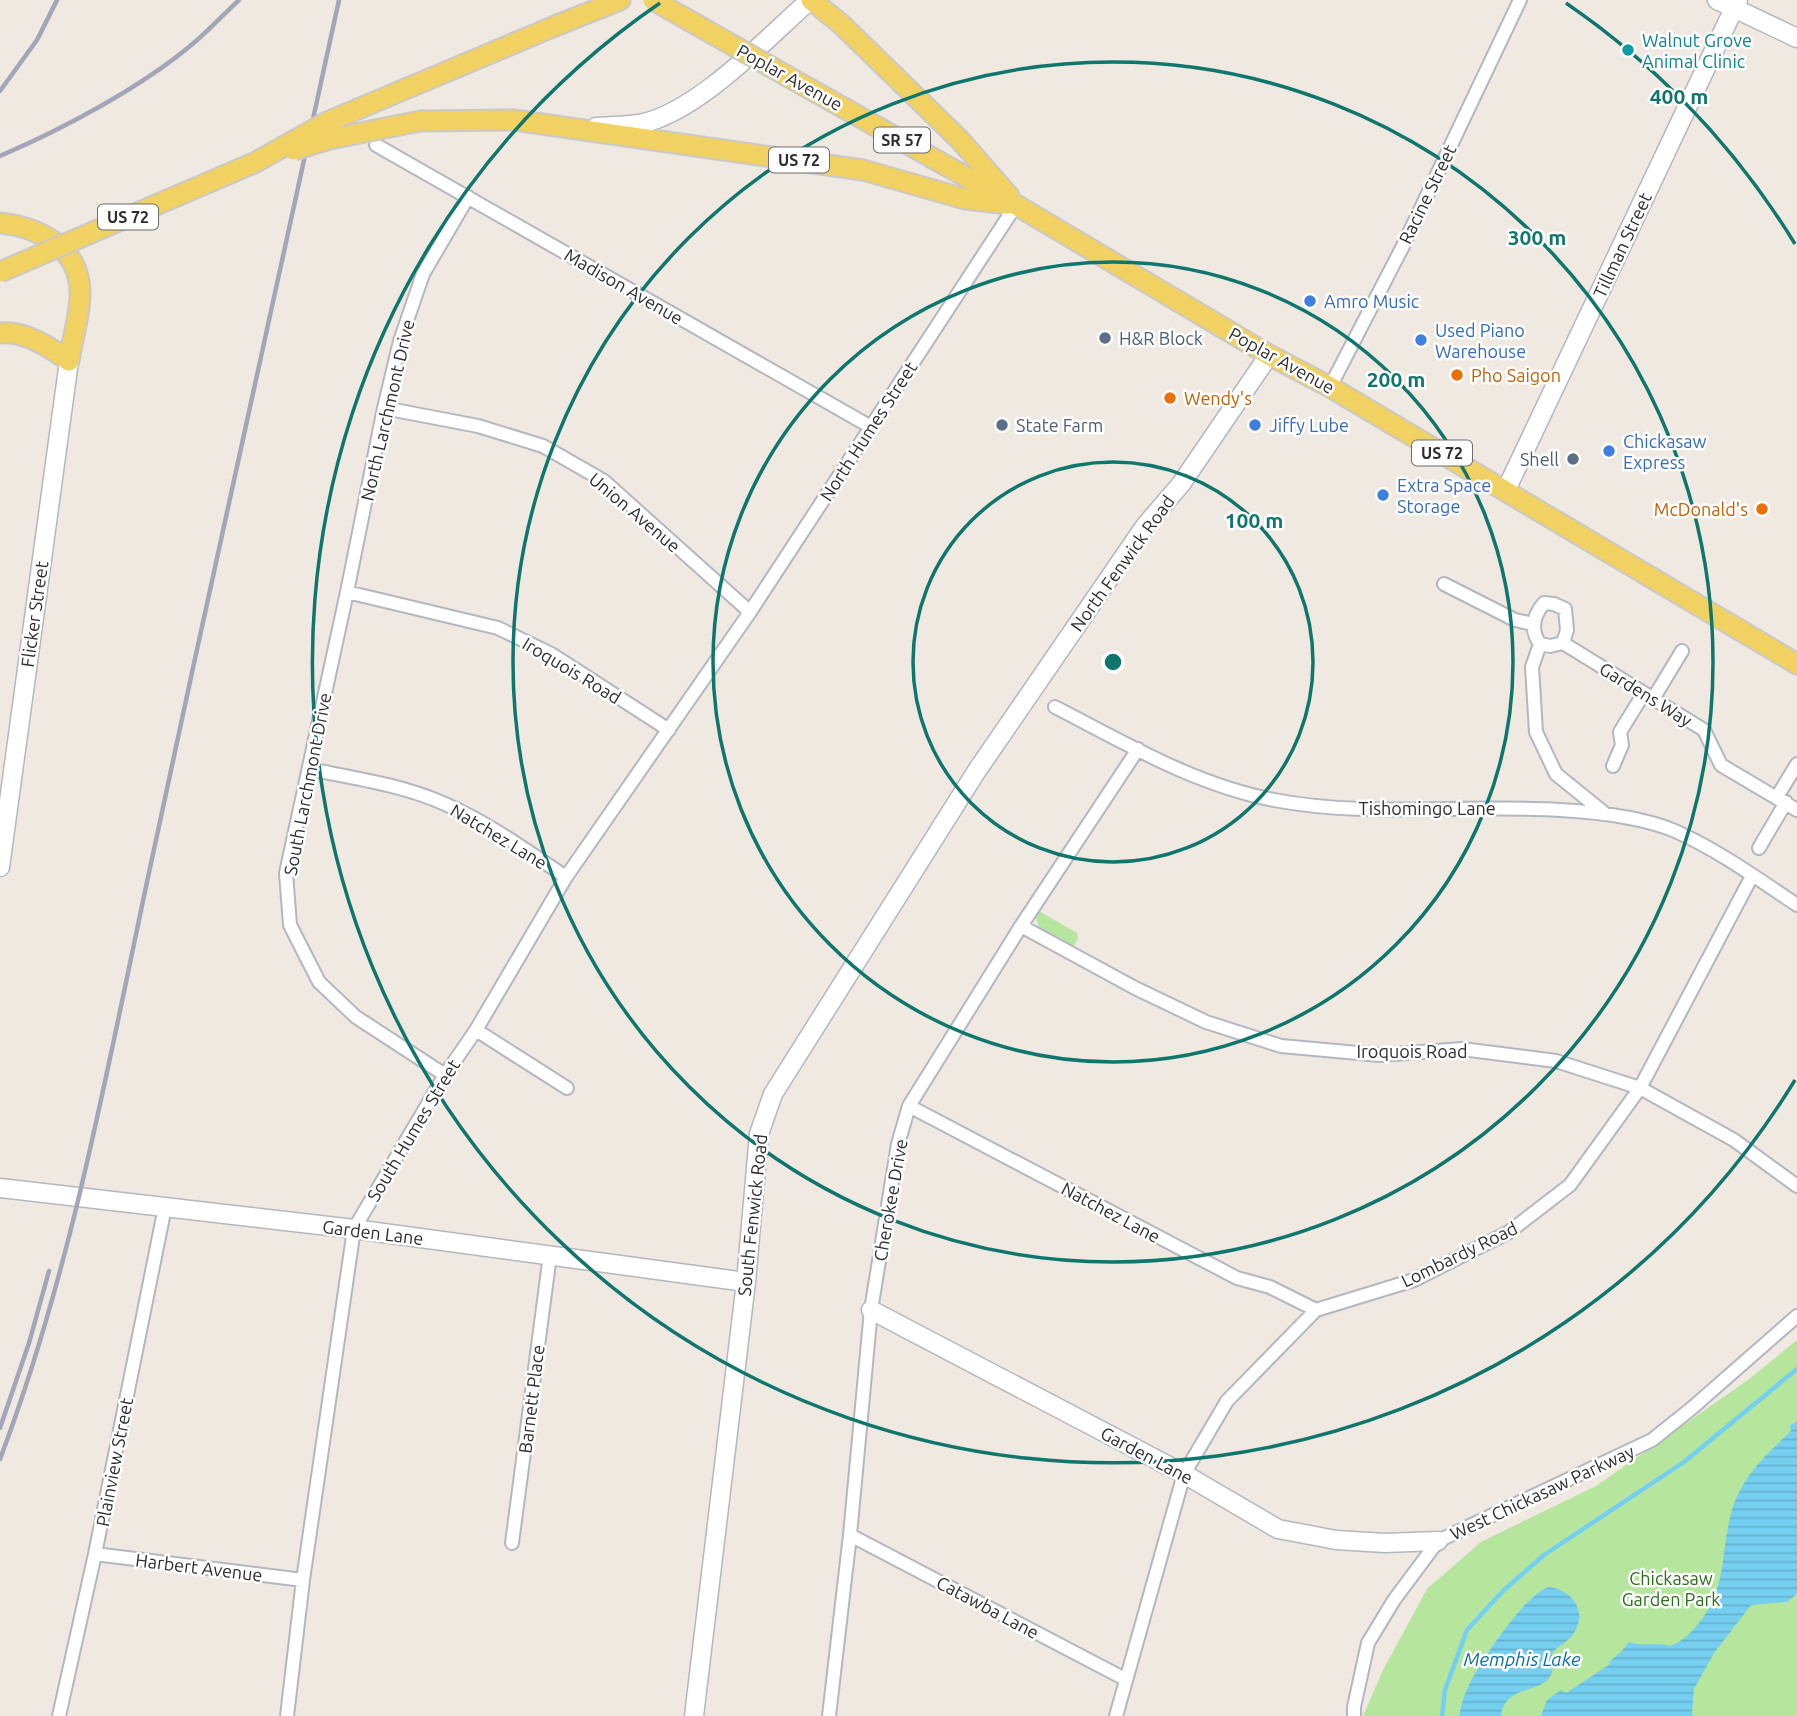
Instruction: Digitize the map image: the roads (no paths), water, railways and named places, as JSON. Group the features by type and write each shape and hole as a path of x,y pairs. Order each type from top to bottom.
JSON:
{"main road":[{"name":"US 72","path":"256,162 327,122 620,0"},
{"name":"Poplar Avenue","path":"653,0 1016,205 1269,355 1331,387 1797,664"},
{"name":"US 72","path":"811,0 840,23 960,140 1016,205"},
{"name":"US 72","path":"0,272 256,162 330,139 396,124 439,119 514,120 863,170 965,199 1016,205"},
{"path":"0,223 22,226 44,235 65,251 76,269 80,291 69,361 21,334 0,333"}],"street":[{"path":"578,128 640,124 688,104 708,90 811,0"},
{"name":"Racine Street","path":"1331,387 1403,246 1520,0"},
{"path":"1717,0 1736,4 1797,38"},
{"name":"Tillman Street","path":"1506,491 1736,4"},
{"name":"Madison Avenue","path":"376,145 871,427"},
{"name":"North Larchmont Drive","path":"347,593 384,408 401,341 423,274 468,197"},
{"name":"North Humes Street","path":"719,656 1016,205"},
{"name":"North Fenwick Road","path":"976,772 1145,526 1181,484 1269,355"},
{"name":"Flicker Street","path":"0,867 69,361"},
{"name":"Union Avenue","path":"384,408 478,426 543,446 604,481 750,612"},
{"path":"1444,584 1515,620 1533,624"},
{"name":"Iroquois Road","path":"347,593 498,628 553,654 669,730"},
{"name":"South Larchmont Drive","path":"347,593 286,873 290,925 319,982 356,1017 445,1075"},
{"path":"1544,603 1565,609 1567,630 1563,643 1550,646 1541,644 1535,636 1533,624 1536,611 1544,603"},
{"name":"Gardens Way","path":"1563,643 1704,730 1721,765 1797,810"},
{"path":"1541,644 1532,667 1536,732 1556,774 1603,812"},
{"path":"1613,766 1622,745 1620,732 1682,651"},
{"name":"South Humes Street","path":"287,1716 303,1580 354,1229 566,877 719,656"},
{"name":"Tishomingo Lane","path":"1055,707 1214,784 1296,804 1603,812 1673,830 1797,905"},
{"name":"Cherokee Drive","path":"829,1716 850,1535 871,1310 898,1144 909,1106 1021,926 1138,749"},
{"path":"1759,848 1797,764"},
{"name":"Natchez Lane","path":"309,769 390,786 443,803 485,823 566,877"},
{"name":"South Fenwick Road","path":"694,1716 746,1282 759,1134 773,1094 976,772"},
{"name":"Lombardy Road","path":"1116,1716 1184,1474 1227,1401 1316,1310 1413,1280 1509,1232 1570,1185 1640,1088 1752,876"},
{"name":"Iroquois Road","path":"1021,926 1135,988 1206,1022 1282,1046 1380,1055 1462,1049 1556,1061 1640,1088 1734,1140 1797,1186"},
{"path":"476,1030 567,1088"},
{"name":"Natchez Lane","path":"909,1106 1237,1278 1270,1287 1316,1310"},
{"name":"Garden Lane","path":"0,1188 354,1229 746,1282"},
{"name":"Plainview Street","path":"59,1716 95,1554 165,1207"},
{"name":"Barnett Place","path":"512,1543 550,1255"},
{"name":"Garden Lane","path":"871,1310 1184,1474 1278,1529 1336,1540 1385,1543 1438,1541"},
{"name":"West Chickasaw Parkway","path":"1354,1716 1368,1643 1394,1600 1438,1541 1652,1440 1797,1316"},
{"name":"Catawba Lane","path":"850,1535 1125,1679"},
{"name":"Harbert Avenue","path":"95,1554 303,1580"}],"water":[{"name":"Memphis Lake","path":"1797,1422 1797,1594 1787,1602 1751,1605 1714,1653 1694,1689 1694,1716 1541,1716 1547,1700 1561,1690 1566,1693 1609,1665 1629,1642 1670,1646 1682,1640 1696,1627 1709,1609 1720,1579 1735,1501 1745,1481 1759,1463 1791,1431 1790,1425"},
{"name":"Memphis Lake","path":"1549,1587 1571,1597 1579,1617 1572,1636 1552,1653 1551,1675 1540,1685 1509,1699 1501,1716 1459,1716 1469,1685 1493,1645 1528,1602"}],"waterway":[{"path":"1442,1716 1445,1690 1467,1630 1503,1591 1544,1555 1684,1462 1797,1369"}],"railway":[{"path":"0,91 37,40 57,0"},
{"path":"0,156 76,120 128,90 196,41 239,0"},
{"path":"0,1459 49,1311 88,1160 339,0"},
{"path":"0,1428 29,1343 49,1271"}],"place":[{"name":"Walnut Grove Animal Clinic","path":"1628,50"},
{"name":"Amro Music","path":"1310,301"},
{"name":"H&R Block","path":"1105,338"},
{"name":"Used Piano Warehouse","path":"1421,340"},
{"name":"Pho Saigon","path":"1457,375"},
{"name":"Wendy's","path":"1170,398"},
{"name":"State Farm","path":"1002,425"},
{"name":"Jiffy Lube","path":"1255,425"},
{"name":"Chickasaw Express","path":"1609,451"},
{"name":"Shell","path":"1573,459"},
{"name":"Extra Space Storage","path":"1383,495"},
{"name":"McDonald's","path":"1762,509"}],"park label":[{"name":"Chickasaw Garden Park","path":"1671,1588"}]}
